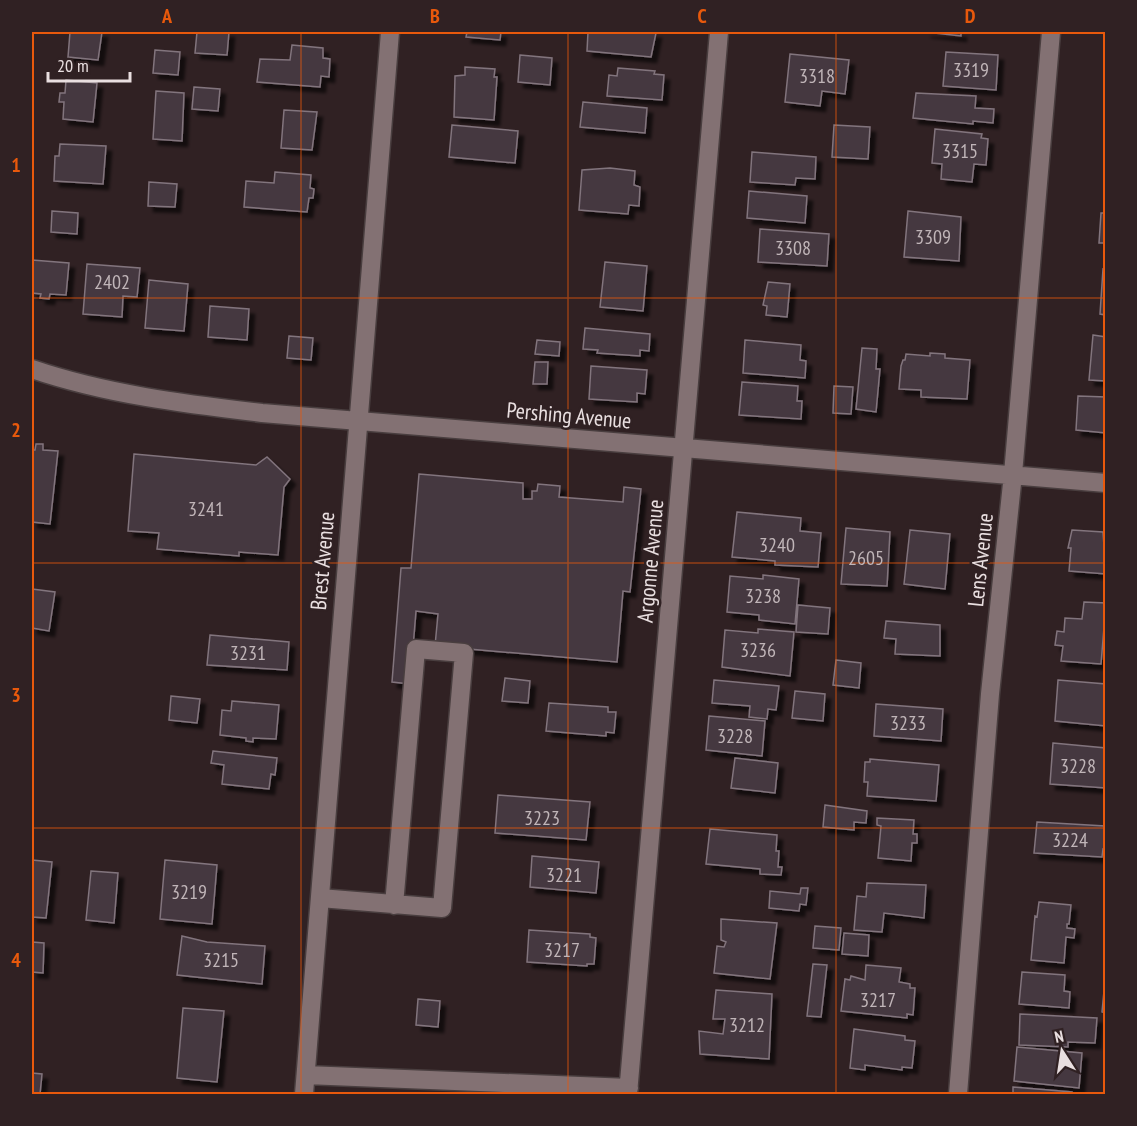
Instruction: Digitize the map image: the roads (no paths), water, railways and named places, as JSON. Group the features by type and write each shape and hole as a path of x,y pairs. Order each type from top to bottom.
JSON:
{"street":[{"name":"Brest Avenue","path":"304,1095 390,32"},
{"name":"Argonne Avenue","path":"628,1091 719,32"},
{"name":"Lens Avenue","path":"958,1095 990,694 1013,474 1052,32"},
{"name":"Pershing Avenue","path":"32,369 84,384 186,404 358,421 1106,483"},
{"path":"320,898 394,905 442,908 464,652 416,649 394,905"},
{"path":"306,1075 628,1091"}]}
